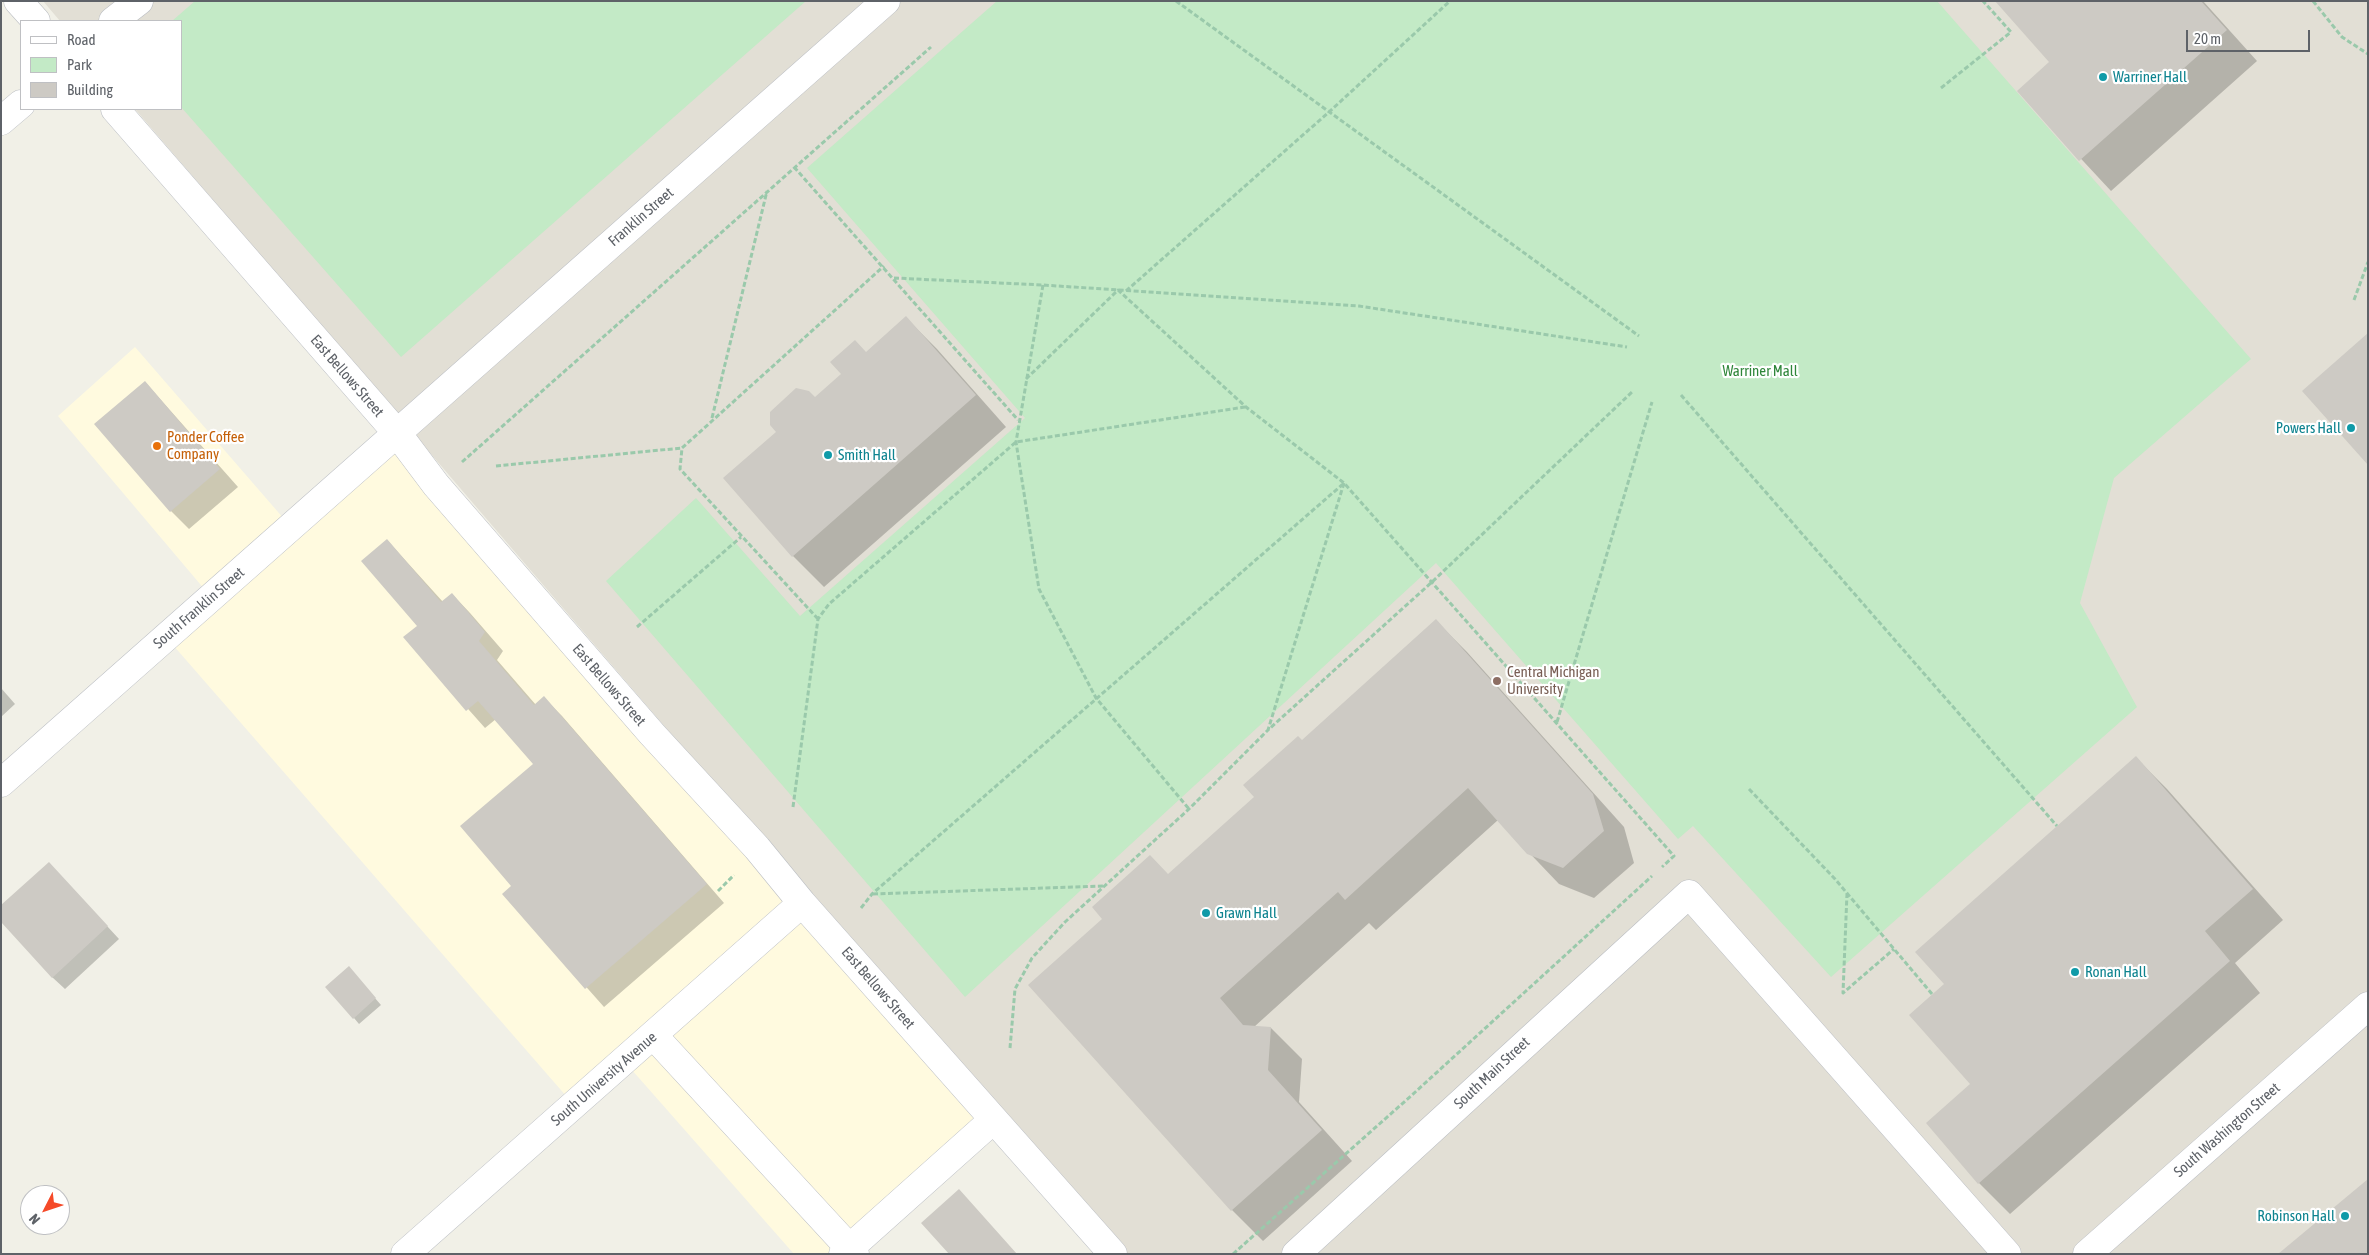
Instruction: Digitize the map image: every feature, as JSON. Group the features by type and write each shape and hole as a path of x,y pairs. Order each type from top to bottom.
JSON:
{"street":[{"path":"18,1 35,20"},
{"path":"114,20 139,1"},
{"name":"Franklin Street","path":"397,433 886,1"},
{"path":"1,121 20,105"},
{"name":"East Bellows Street","path":"116,110 397,433 442,492 652,734 757,848 802,903 1113,1254"},
{"name":"South Franklin Street","path":"1,783 397,433"},
{"name":"South Main Street","path":"1296,1254 1689,894 2006,1254"},
{"name":"South University Avenue","path":"404,1254 802,903"},
{"name":"South Washington Street","path":"2087,1254 2368,1006"},
{"path":"653,1035 849,1252 993,1120"}],"path":[{"path":"1176,1 1639,336"},
{"path":"1126,291 1329,112 1450,1"},
{"path":"1941,88 2010,32 1983,1"},
{"path":"2313,1 2342,37 2368,54"},
{"path":"456,467 931,47"},
{"path":"794,167 884,266 1018,420"},
{"path":"712,419 767,191"},
{"path":"2354,300 2368,262"},
{"path":"496,466 682,448 884,266"},
{"path":"894,278 1044,285 1359,306 1627,347"},
{"path":"1044,285 1018,420 1016,442 1039,589 1096,698 1189,809"},
{"path":"1026,379 1118,290"},
{"path":"1118,290 1246,407 1344,483 1674,856 1412,1095 1233,1254"},
{"path":"1010,1048 1015,989 1032,958 1065,922 1189,809 1268,730 1432,582 1632,392"},
{"path":"1682,395 2057,826"},
{"path":"1556,722 1652,402"},
{"path":"793,807 818,619 829,604 1016,442 1246,407"},
{"path":"682,448 680,469 818,619"},
{"path":"861,908 872,894 1344,483"},
{"path":"1268,730 1344,483"},
{"path":"637,627 741,537"},
{"path":"1750,789 1847,893 1932,994"},
{"path":"718,891 739,869"},
{"path":"872,894 1105,886"},
{"path":"1847,893 1843,993 1894,949"}],"shaded area":[{"name":"Central Michigan University","path":"43,1 2368,1 2368,1254 1117,1254 136,110 182,110 182,20 59,20"},
{"path":"135,347 291,527 397,433 991,1119 838,1254 794,1254 624,1061 574,1105 166,637 211,597 58,416"}],"green space":[{"path":"195,1 806,1 401,357 182,108 182,20 173,20"},
{"name":"Warriner Mall","path":"997,1 1937,1 2251,359 2114,478 2080,603 2137,707 1831,977 1693,826 1678,839 1436,563 965,997 606,581 696,498 800,616 1025,418 807,168"}],"building":[{"name":"Warriner Hall","path":"1995,1 2201,1 2227,30 2079,161 2017,91 2049,62"},
{"name":"Smith Hall","path":"906,316 976,395 792,557 723,478 776,432 770,425 770,412 796,388 809,391 815,397 841,374 830,362 855,340 866,352"},
{"name":"Powers Hall","path":"2368,333 2368,465 2302,391"},
{"name":"Ponder Coffee Company","path":"145,381 220,469 170,512 94,424"},
{"path":"387,539 441,602 452,593 485,632 479,641 534,705 544,696 707,884 585,989 502,894 511,886 460,826 533,764 478,701 466,711 403,637 417,626 361,561"},
{"name":"Grawn Hall","path":"1436,619 1593,794 1604,831 1563,868 1527,854 1468,788 1345,900 1338,892 1220,998 1243,1025 1271,1027 1268,1070 1322,1130 1231,1211 1028,985 1102,919 1092,907 1150,855 1168,874 1254,797 1243,785 1298,736 1302,740"},
{"name":"Ronan Hall","path":"2136,756 2253,889 2205,931 2230,961 1978,1184 1926,1123 1970,1084 1909,1015 1944,984 1915,952"},
{"path":"49,862 108,926 52,978 1,922 1,905"},
{"path":"349,966 376,998 353,1019 325,987"},
{"name":"Robinson Hall","path":"2368,1179 2368,1254 2278,1254"},
{"path":"959,1189 1017,1254 949,1254 921,1223"}],"place":[{"name":"Warriner Hall","path":"2103,77"},
{"name":"Powers Hall","path":"2351,428"},
{"name":"Ponder Coffee Company","path":"157,446"},
{"name":"Smith Hall","path":"828,455"},
{"name":"Central Michigan University","path":"1497,681"},
{"name":"Grawn Hall","path":"1206,913"},
{"name":"Ronan Hall","path":"2075,972"},
{"name":"Robinson Hall","path":"2345,1216"}]}
